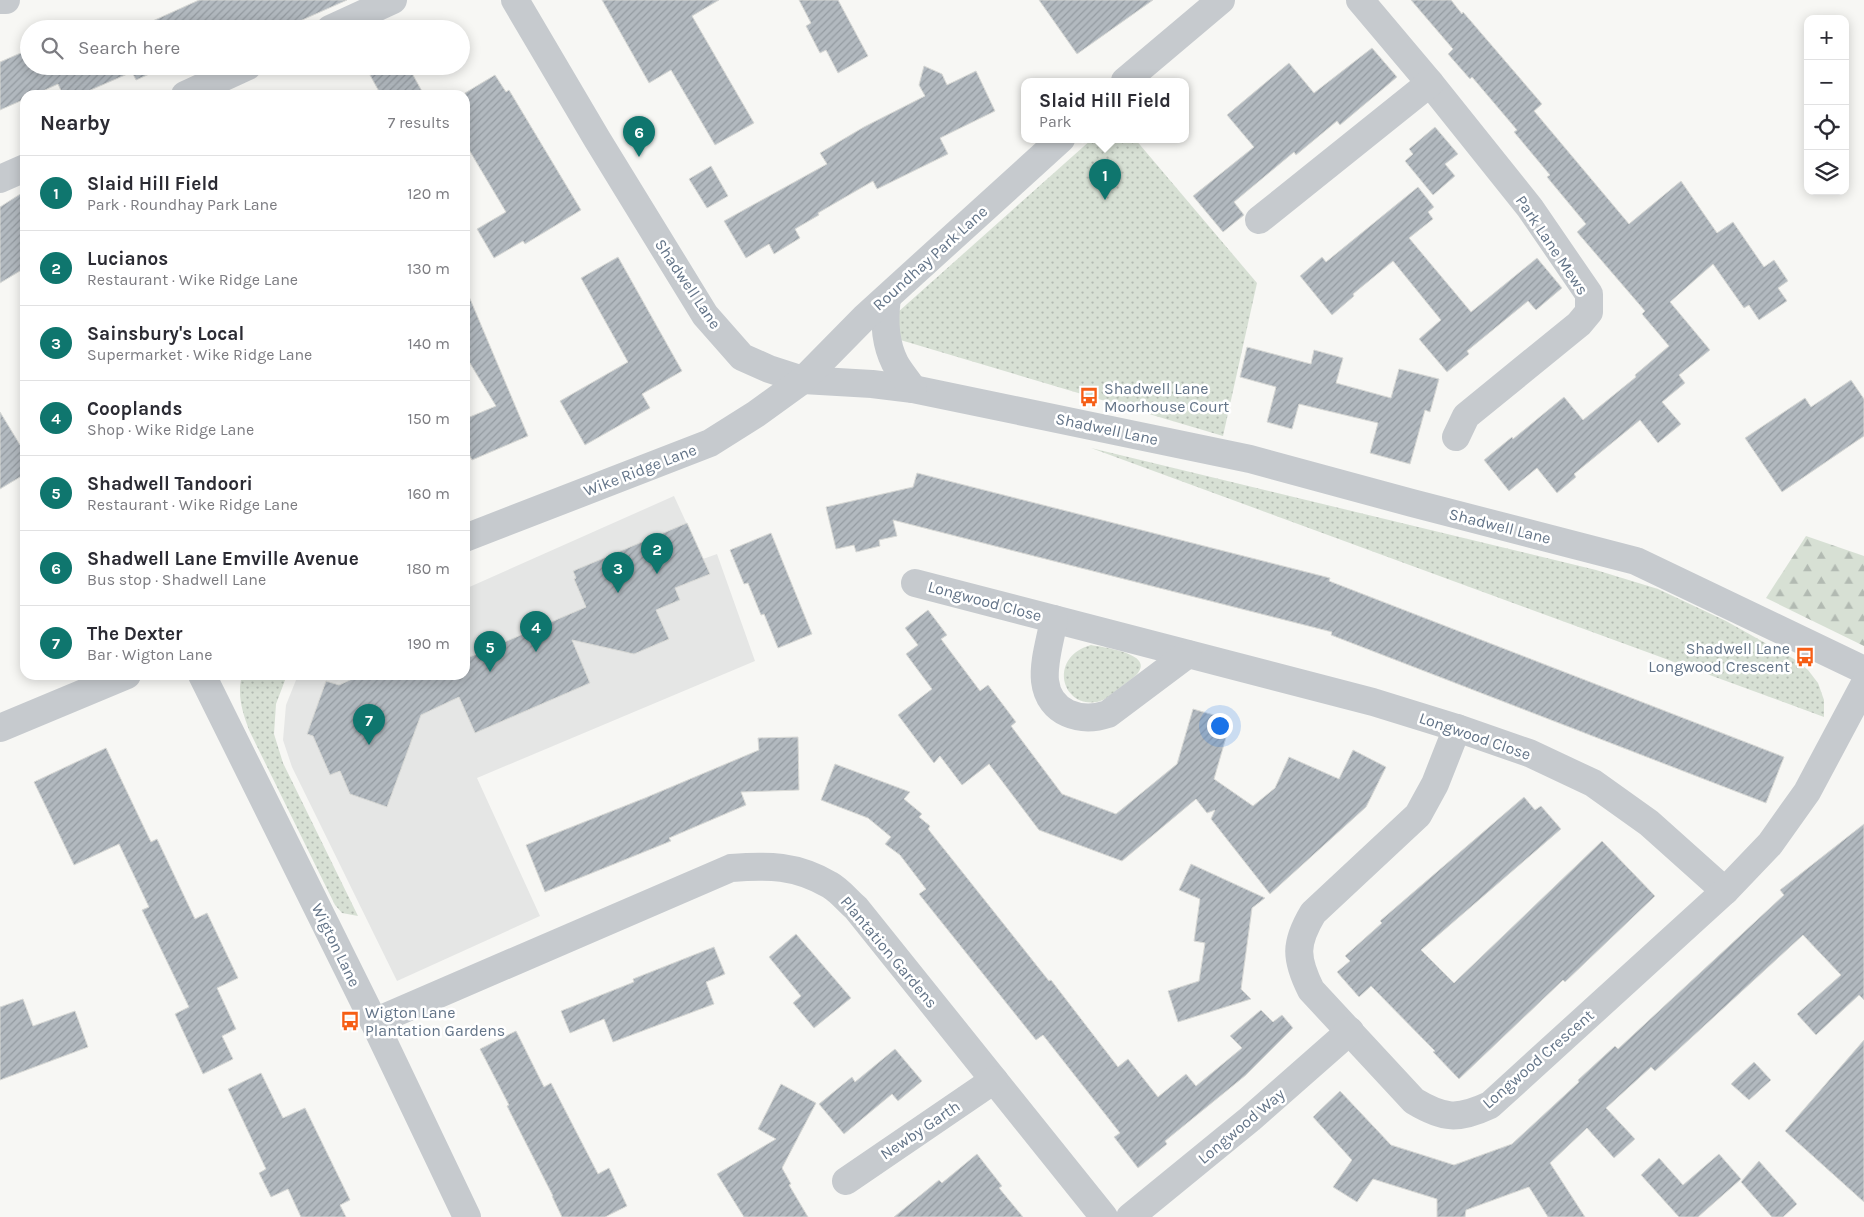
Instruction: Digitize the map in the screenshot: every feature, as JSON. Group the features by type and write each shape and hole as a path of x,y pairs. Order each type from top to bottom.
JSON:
{"street":[{"path":"0,0 6,0"},
{"path":"350,20 393,0"},
{"name":"Shadwell Lane","path":"515,0 606,155 705,315 742,357 769,369 803,380 872,384 913,389 1250,459 1636,561 1864,670"},
{"path":"1129,78 1221,0"},
{"name":"Park Lane Mews","path":"1360,0 1430,83 1530,208 1589,294 1589,312 1579,324 1466,416 1456,437"},
{"path":"196,90 228,75"},
{"path":"1259,220 1430,83"},
{"name":"Roundhay Park Lane","path":"803,380 887,298 1057,143"},
{"path":"0,179 20,170"},
{"path":"887,298 885,315 887,339 895,362 913,389"},
{"name":"Wike Ridge Lane","path":"470,536 710,442 756,414 803,380"},
{"name":"Longwood Close","path":"915,583 1373,702 1457,728 1528,754 1593,783 1649,823 1725,891"},
{"name":"Longwood Close","path":"1054,619 1045,669 1045,683 1050,696 1058,706 1069,714 1082,718 1095,718 1108,714 1188,654"},
{"path":"0,728 115,680"},
{"name":"Wigton Lane","path":"204,680 374,1022 467,1217"},
{"name":"Longwood Crescent","path":"1457,728 1435,784 1418,815 1313,913 1303,931 1299,951 1302,972 1312,990 1414,1101 1432,1112 1451,1116 1471,1114 1490,1105 1725,891 1770,844 1807,792 1864,685"},
{"name":"Plantation Gardens","path":"374,1022 731,868 765,865 799,871 831,885 856,908 1104,1217"},
{"name":"Longwood Way","path":"1130,1217 1250,1119 1350,1031"},
{"name":"Newby Garth","path":"846,1181 994,1080"}],"shaded area":[{"path":"674,496 703,559 717,554 755,661 477,778 540,916 397,981 292,767 283,740 286,705 296,680 470,680 470,587"}],"green space":[{"path":"1088,143 1138,143 1257,283 1223,436 887,336 879,329"},
{"path":"1091,448 1596,570 1658,589 1726,621 1794,659 1808,670 1818,683 1824,700 1824,717"},
{"path":"1806,536 1864,556 1864,646 1766,598"},
{"path":"1091,645 1124,652 1139,660 1141,666 1134,677 1103,700 1085,702 1075,697 1068,690 1064,680 1065,670 1069,660 1077,651"},
{"path":"241,680 285,680 276,704 274,734 283,763 358,916 342,913 335,905 249,730 241,703"}],"building":[{"path":"199,0 347,0 302,20 155,20"},
{"path":"602,0 719,0 692,16 754,123 715,145 671,70 649,83"},
{"path":"799,0 838,0 868,56 838,73 826,50 820,53 806,26 811,23"},
{"path":"1039,0 1153,0 1077,54"},
{"path":"1411,0 1451,0 1462,14 1463,12 1542,104 1534,111 1629,224 1681,181 1717,233 1733,222 1764,267 1774,260 1788,281 1778,288 1787,301 1759,320 1749,305 1744,308 1713,264 1670,302 1710,350 1679,375 1685,383 1662,402 1681,424 1658,443 1640,420 1574,474 1576,477 1557,493 1537,468 1509,491 1484,460 1564,397 1583,420 1636,377 1635,375 1669,346 1642,314 1645,311 1577,232 1586,224 1547,177 1550,175 1514,132 1517,130 1472,77 1470,79 1448,54 1453,49"},
{"path":"1372,48 1397,77 1340,125 1337,121 1296,155 1294,152 1234,202 1244,215 1223,232 1193,196 1254,147 1227,115 1289,63 1314,93"},
{"path":"20,53 20,75 125,75 91,90 61,90 58,84 45,90 20,90 20,101 0,110 0,62"},
{"path":"924,66 942,74 947,85 976,71 995,111 940,138 948,154 877,189 873,181 818,213 819,215 795,229 800,238 774,254 769,244 746,258 724,221 827,164 820,153 864,127 925,96 919,85"},
{"path":"134,75 147,75 136,80"},
{"path":"370,75 413,75 421,90 378,90"},
{"path":"495,75 506,92 509,90 581,210 525,244 523,241 494,258 477,229 506,212 470,151 470,90"},
{"path":"1435,127 1458,154 1445,164 1455,176 1433,195 1405,161 1413,154 1409,149"},
{"path":"711,166 728,196 707,208 689,179"},
{"path":"1418,187 1434,207 1428,212 1433,219 1409,238 1471,312 1537,258 1562,288 1536,310 1528,301 1467,351 1469,354 1447,372 1419,339 1441,320 1393,261 1353,294 1354,296 1332,315 1300,276 1322,257 1326,262"},
{"path":"20,194 20,271 0,283 0,207"},
{"path":"618,257 682,371 642,394 650,408 585,445 560,401 628,362 581,278"},
{"path":"470,299 528,436 472,460 470,456 470,417 496,406 470,363"},
{"path":"1247,347 1311,364 1314,350 1343,358 1336,383 1391,398 1399,369 1439,379 1430,412 1425,410 1410,464 1370,453 1378,423 1299,404 1292,429 1267,422 1276,387 1240,377"},
{"path":"1851,380 1864,399 1864,436 1782,492 1745,438 1805,398 1811,407"},
{"path":"0,412 20,445 20,477 0,489"},
{"path":"917,473 1330,578 1329,581 1784,757 1766,803 1331,635 1332,632 893,520 897,536 879,540 880,546 856,552 854,545 836,549 826,507 913,487"},
{"path":"687,523 710,574 675,588 680,600 656,610 669,639 634,654 572,640 590,683 475,733 459,697 421,715 387,807 350,794 340,771 330,775 313,736 307,734 326,681 339,685 350,680 470,680 470,657 586,607 574,579 576,578 573,571"},
{"path":"771,533 812,634 778,648 764,614 761,615 748,583 744,584 730,550"},
{"path":"928,610 947,635 941,639 980,691 988,685 1016,722 1011,726 1062,794 1116,814 1177,764 1193,709 1231,720 1214,779 1253,806 1275,788 1289,757 1339,779 1353,750 1386,767 1366,807 1270,894 1211,819 1215,810 1207,813 1196,799 1122,861 1039,830 989,764 962,785 940,756 934,763 898,715 932,689 906,654 918,645 905,628"},
{"path":"798,737 799,790 741,792 746,805 669,838 671,841 545,892 526,845 759,750 758,738"},
{"path":"106,748 151,842 157,839 195,919 207,913 238,978 217,988 236,1029 222,1036 233,1059 203,1074 175,1014 189,1007 142,910 149,907 119,844 74,865 34,782"},
{"path":"835,764 910,792 904,799 922,814 919,817 930,826 928,829 1049,981 1051,980 1118,1067 1128,1059 1158,1097 1186,1074 1196,1086 1242,1048 1230,1036 1261,1010 1273,1022 1282,1015 1293,1028 1246,1075 1165,1141 1167,1144 1138,1168 1114,1137 1120,1133 1043,1035 1036,1040 919,894 926,889 900,855 885,844 891,837 868,818 821,800"},
{"path":"1524,797 1535,810 1541,806 1561,829 1421,950 1454,983 1602,841 1655,896 1459,1079 1433,1052 1435,1051 1371,986 1359,997 1337,972 1350,961 1345,956 1382,923 1380,921"},
{"path":"1864,824 1864,1000 1859,995 1816,1035 1797,1014 1841,975 1803,935 1655,1071 1651,1067 1606,1108 1635,1139 1614,1158 1587,1128 1550,1163 1585,1217 1548,1217 1529,1187 1466,1210 1465,1217 1437,1217 1437,1199 1373,1179 1357,1202 1333,1187 1352,1160 1313,1117 1340,1091 1391,1145 1454,1165 1512,1144 1615,1046 1618,1049 1784,895 1780,890"},
{"path":"1191,864 1265,898 1252,908 1241,989 1251,999 1178,1022 1168,991 1199,981 1205,943 1194,941 1200,899 1179,890"},
{"path":"796,934 851,998 814,1028 793,1003 801,996 769,957"},
{"path":"714,947 725,974 706,982 714,1004 613,1042 604,1019 570,1033 561,1011 634,982 633,979"},
{"path":"23,999 33,1026 75,1011 88,1047 0,1080 0,1007"},
{"path":"516,1031 544,1087 551,1083 598,1174 609,1168 627,1206 605,1217 562,1217 480,1049"},
{"path":"1864,1040 1864,1202 1785,1131"},
{"path":"895,1049 922,1081 898,1101 892,1094 844,1134 819,1104 852,1077 855,1082"},
{"path":"1754,1062 1771,1080 1749,1100 1731,1084"},
{"path":"261,1073 283,1118 305,1108 350,1200 340,1205 346,1217 301,1217 288,1189 271,1197 259,1173 266,1169 228,1089"},
{"path":"781,1084 816,1103 782,1168 791,1184 789,1185 808,1217 744,1217 717,1174 776,1139 758,1129"},
{"path":"977,1154 1002,1186 999,1188 1023,1217 894,1217 939,1180 942,1183"},
{"path":"1719,1154 1741,1179 1698,1217 1679,1217 1641,1175 1659,1158 1683,1185"},
{"path":"1759,1161 1797,1204 1783,1217 1772,1217 1741,1182"}],"place":[{"name":"Shadwell Lane Emville Avenue","path":"639,157"},
{"name":"Slaid Hill Field","path":"1105,200"},
{"name":"Shadwell Lane Moorhouse Court","path":"1089,397"},
{"name":"Lucianos","path":"657,574"},
{"name":"Sainsbury's Local","path":"618,593"},
{"name":"Cooplands","path":"536,652"},
{"name":"Shadwell Lane Longwood Crescent","path":"1805,657"},
{"name":"Shadwell Tandoori","path":"490,672"},
{"name":"The Dexter","path":"369,745"},
{"name":"Wigton Lane Plantation Gardens","path":"350,1021"}]}
